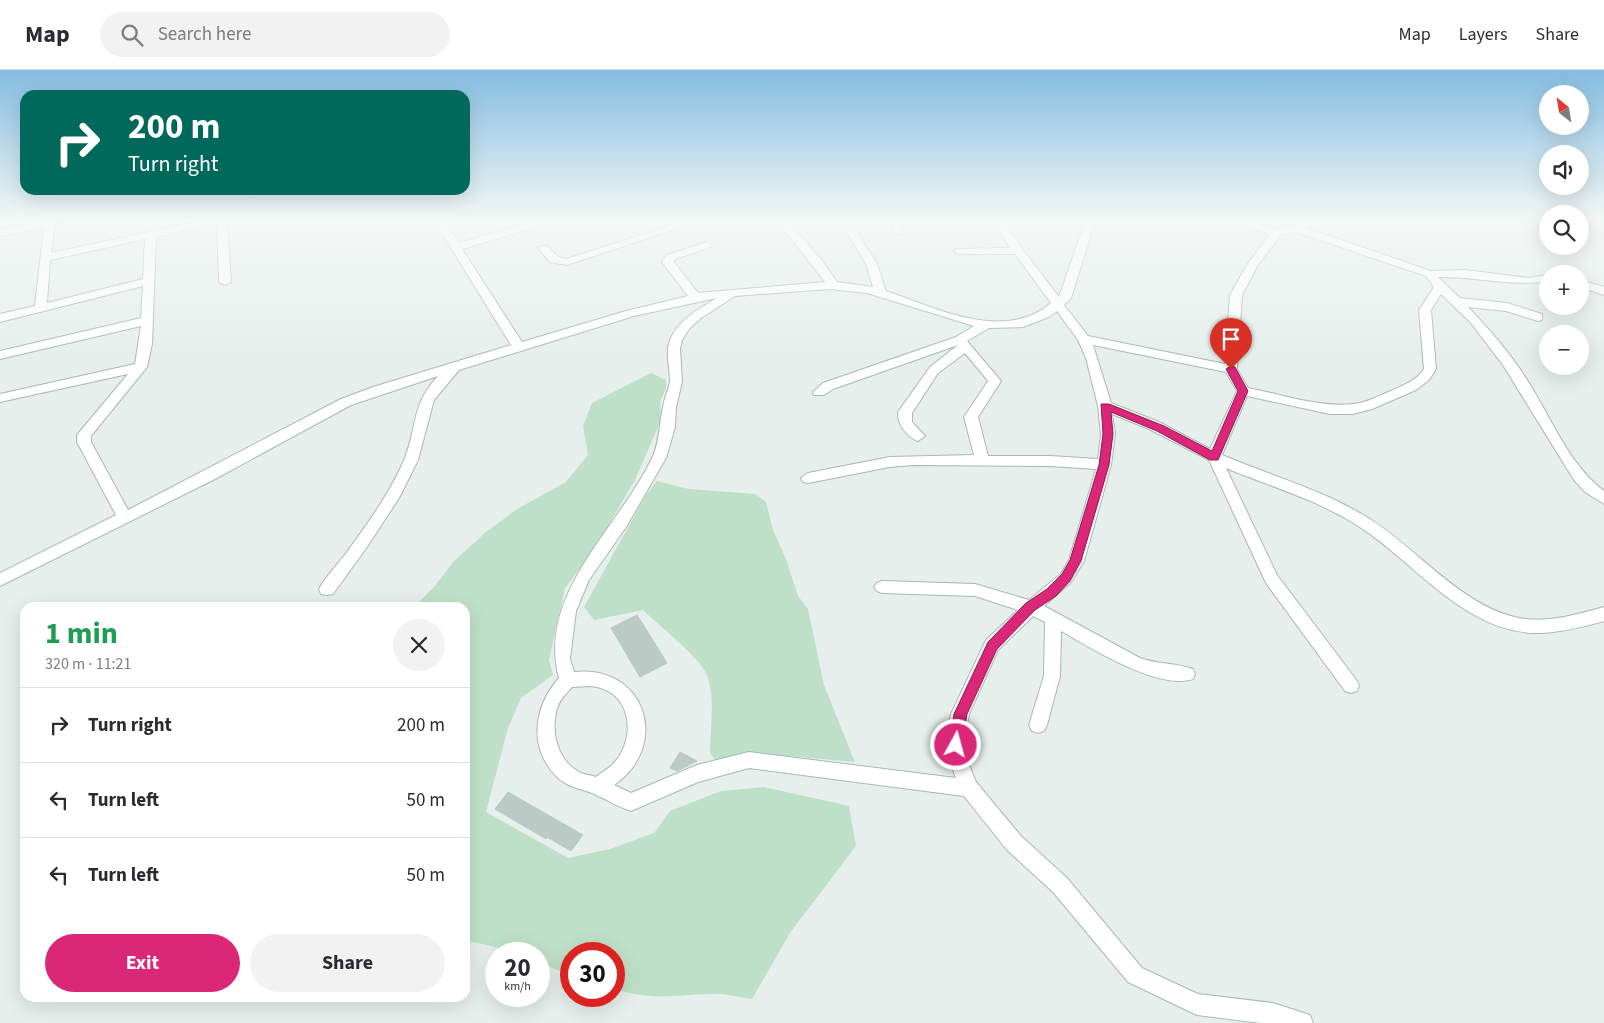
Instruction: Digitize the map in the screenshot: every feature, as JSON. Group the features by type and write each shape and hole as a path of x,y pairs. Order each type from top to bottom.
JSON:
{"street":[{"path":"41,308 43,266"},
{"path":"125,518 84,442 84,435 141,367 146,344 150,266"},
{"path":"225,266 226,282"},
{"path":"469,266 519,348"},
{"path":"671,266 695,298"},
{"path":"820,266 833,285"},
{"path":"873,266 880,292"},
{"path":"1029,266 1084,339 1092,358 1105,406 1108,434 1104,465 1076,561 1066,578 1052,592 1031,606 992,646 960,714 956,734 956,755 969,788 1014,843 1060,885 1135,975 1197,1004 1273,1014 1302,1023"},
{"path":"0,580 125,518 346,402 378,390 639,310 695,298 736,292 833,285 880,292 938,314 984,325 1024,322 1058,306 1065,298 1075,266"},
{"path":"1243,391 1231,369 1236,295 1252,266"},
{"path":"1408,266 1430,274 1466,273 1529,281 1539,279"},
{"path":"1430,274 1440,287 1460,302 1525,387 1575,472 1604,499"},
{"path":"0,318 150,281"},
{"path":"1589,286 1604,291"},
{"path":"1243,391 1341,410 1367,406 1411,387 1425,377 1430,369 1425,310 1440,287"},
{"path":"568,680 562,659 568,611 583,577 622,523 659,458 668,427 669,407 676,382 674,349 676,340 684,327 697,315 736,292"},
{"path":"1460,302 1507,307 1538,317"},
{"path":"0,355 146,321"},
{"path":"918,436 906,425 905,412 934,370 984,325"},
{"path":"1084,339 1231,369"},
{"path":"819,392 863,373 963,343"},
{"path":"963,343 995,382 970,421 982,460"},
{"path":"327,589 360,547 387,504 411,459 426,401 436,387 457,366"},
{"path":"0,398 141,367"},
{"path":"1243,391 1214,457 1271,579 1351,686"},
{"path":"1105,406 1160,428 1214,457 1315,496 1359,519 1387,537 1475,608 1502,621 1532,628 1573,624 1604,614"},
{"path":"808,478 890,462 982,460 1104,465"},
{"path":"882,587 975,590 1031,606 1150,670 1187,674"},
{"path":"1038,725 1052,676 1053,619"},
{"path":"598,786 621,769 635,747 639,723 632,702 616,686 594,679 568,680 553,698 545,721 546,744 557,764 575,780 598,786 619,799 631,802 698,774 749,760 969,788"}],"green space":[{"path":"651,373 666,380 666,388 660,402 661,420 635,480 592,553 565,588 549,660 553,675 521,698 508,728 486,812 568,858 610,849 654,833 670,811 721,791 764,787 849,806 856,846 790,933 752,999 720,994 651,996 625,992 625,942 560,942 560,971 550,967 550,942 485,942 485,944 470,942 470,602 419,602 434,587 454,561 486,532 517,509 566,482 588,455 583,426 592,403"},
{"path":"657,481 689,489 755,494 766,502 773,530 786,559 798,596 808,609 824,685 855,762 766,754 716,761 710,753 711,692 702,666 677,640 643,610 594,620 584,607 646,495"}],"building":[{"path":"637,615 667,663 640,677 611,628"},
{"path":"680,752 697,761 677,771 670,768"},
{"path":"508,792 583,835 571,851 547,837 546,839 495,809"}],"route":[{"path":"956,745 960,714 992,646 1009,626 1031,606 1052,592 1066,578 1076,561 1104,465 1108,434 1105,406 1160,428 1214,457 1243,391 1231,369"}]}
